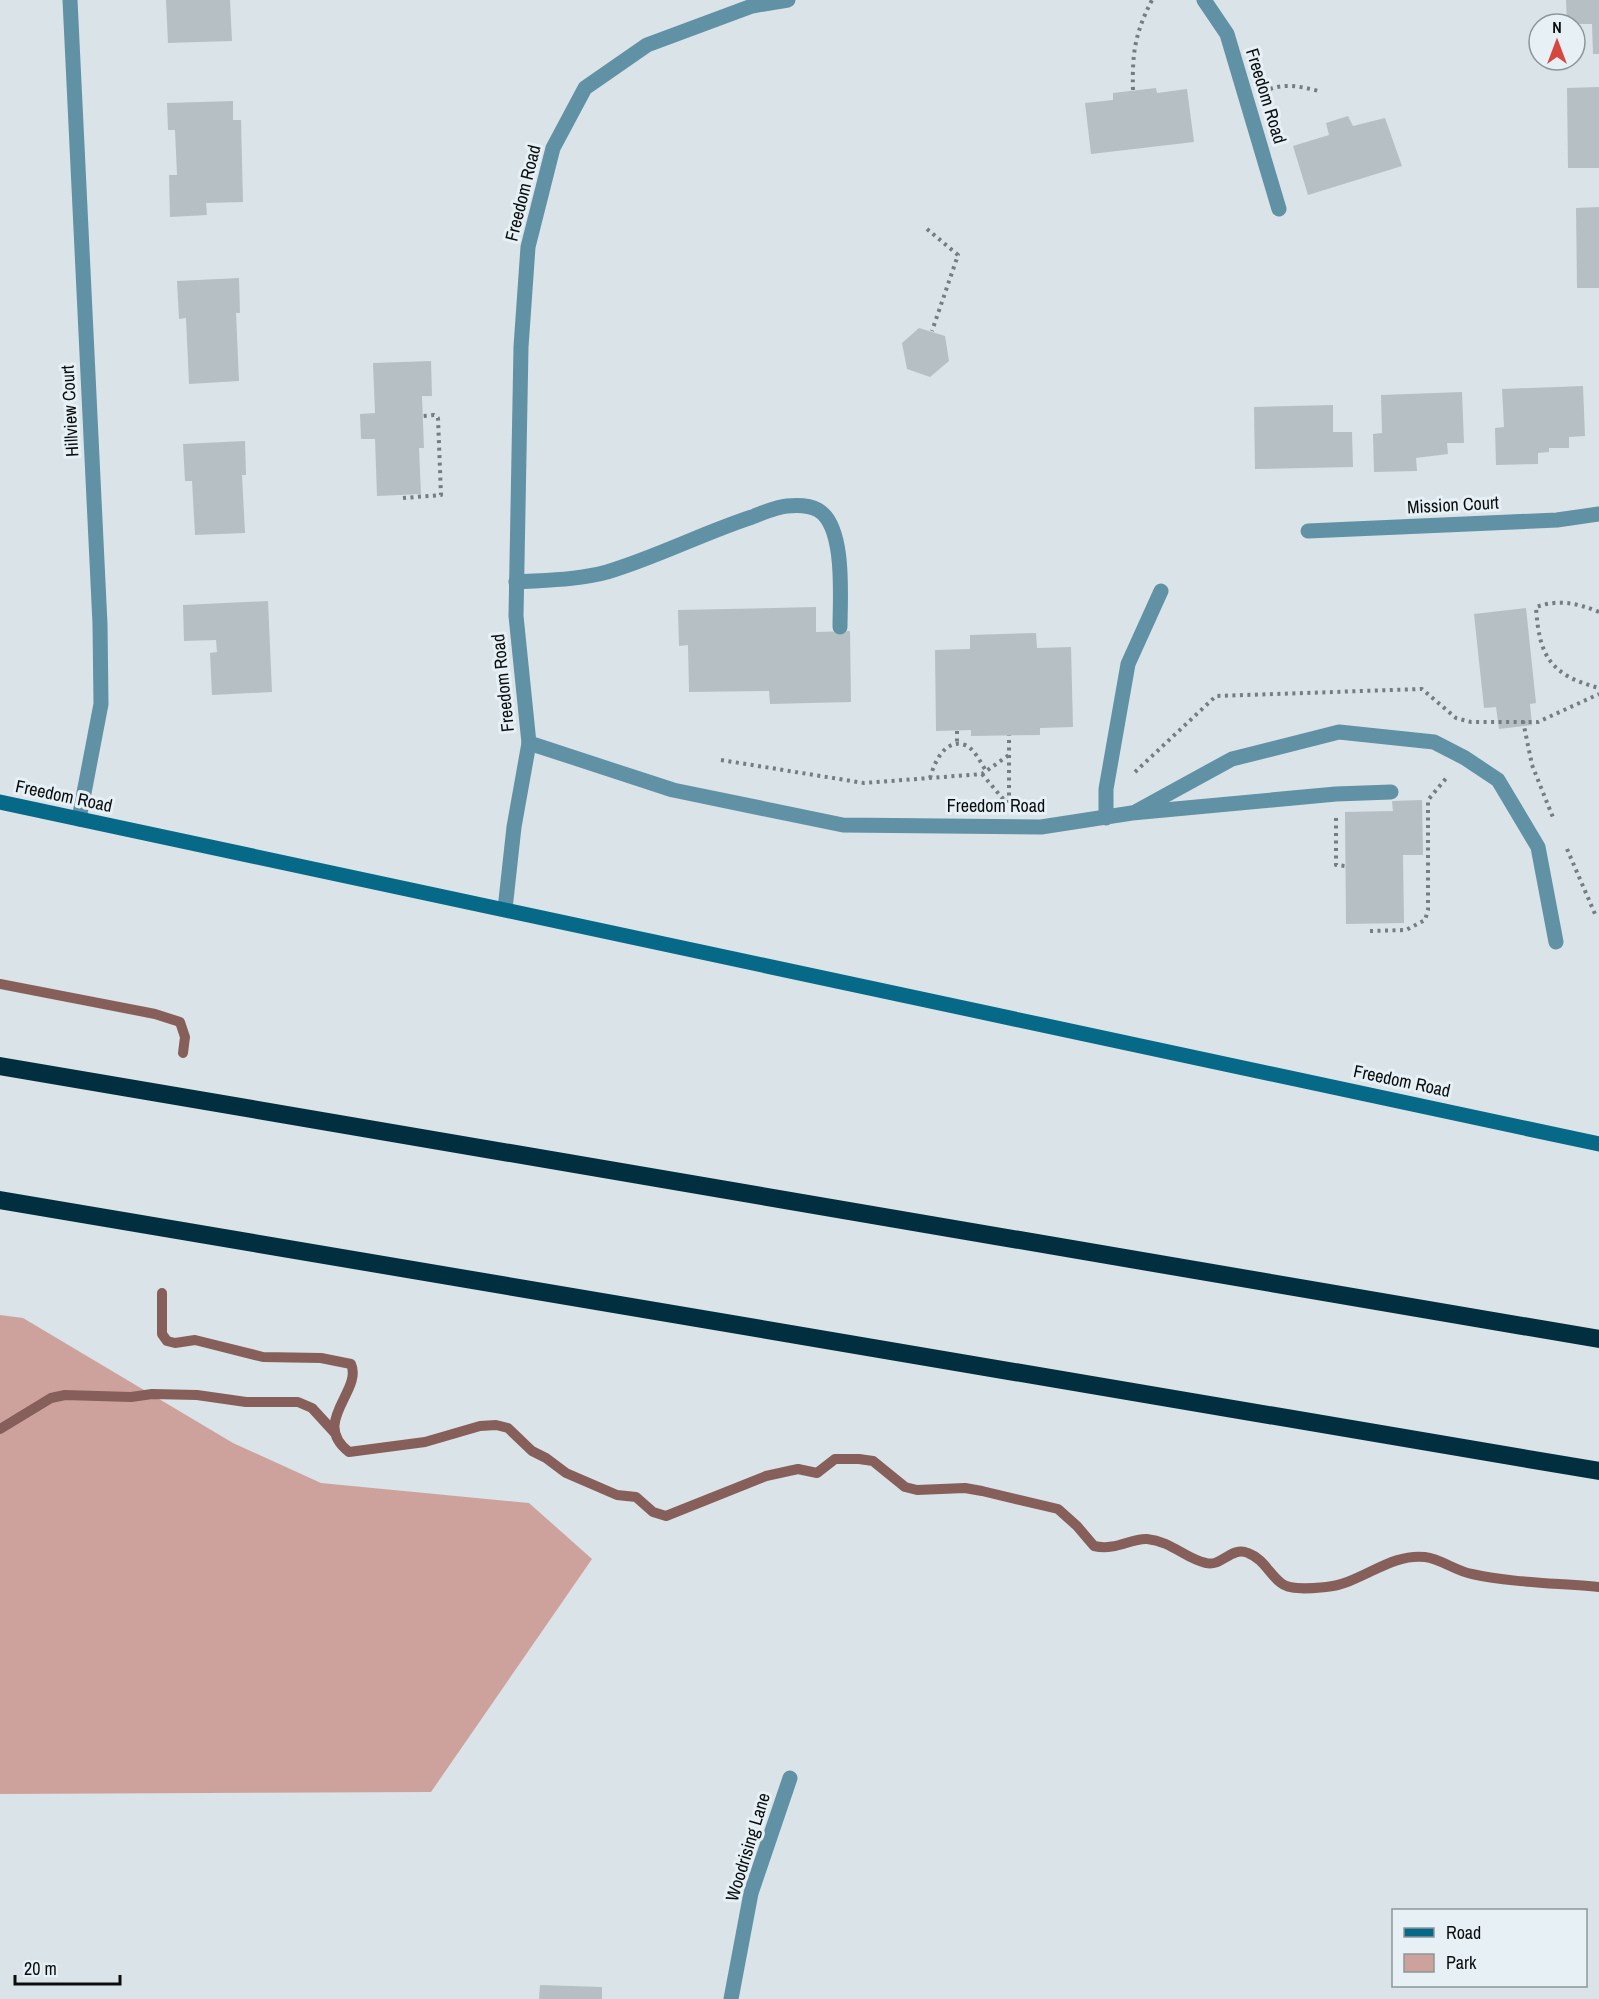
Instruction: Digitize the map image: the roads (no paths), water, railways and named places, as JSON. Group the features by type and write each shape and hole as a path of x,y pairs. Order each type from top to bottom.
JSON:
{"highway":[{"path":"0,1066 1599,1339"},
{"path":"0,1200 1599,1471"}],"street":[{"name":"Hillview Court","path":"70,0 100,624 101,704 79,819"},
{"name":"Freedom Road","path":"789,0 752,6 647,45 585,88 553,148 528,246 521,347 516,616 529,743 673,790 843,825 1041,827 1132,813 1336,794 1391,792"},
{"name":"Freedom Road","path":"1204,0 1227,34 1279,209"},
{"path":"516,582 605,572 672,549 734,523 786,506 807,506 820,511 833,529 840,563 840,627"},
{"name":"Mission Court","path":"1308,531 1557,520 1599,514"},
{"path":"1106,818 1106,789 1128,664 1161,591"},
{"path":"1132,813 1232,759 1339,732 1434,742 1465,758 1498,780 1538,847 1556,942"},
{"path":"505,909 515,818 529,743"},
{"name":"Freedom Road","path":"0,802 1599,1144"},
{"name":"Woodrising Lane","path":"731,1999 751,1893 790,1778"}],"waterway":[{"path":"0,984 155,1014 180,1022 185,1037 183,1053"},
{"path":"162,1293 162,1334 167,1341 175,1343 195,1340 263,1357 321,1358 351,1364 353,1374 336,1418 335,1429 338,1441 349,1452 425,1442 480,1426 496,1425 508,1428 532,1451 566,1473 617,1495 636,1497 653,1512 666,1516 766,1476 798,1469 817,1473 835,1459 859,1459 873,1461 905,1487 917,1490 965,1488 1058,1509 1094,1546 1109,1547 1141,1539 1156,1540 1206,1563 1217,1562 1237,1552 1248,1553 1258,1559 1281,1583 1290,1587 1339,1585 1387,1564 1412,1557 1437,1560 1466,1572 1488,1577 1599,1587"},
{"path":"0,1429 51,1398 65,1395 131,1397 152,1394 197,1395 246,1402 298,1402 312,1408 334,1432"}]}
